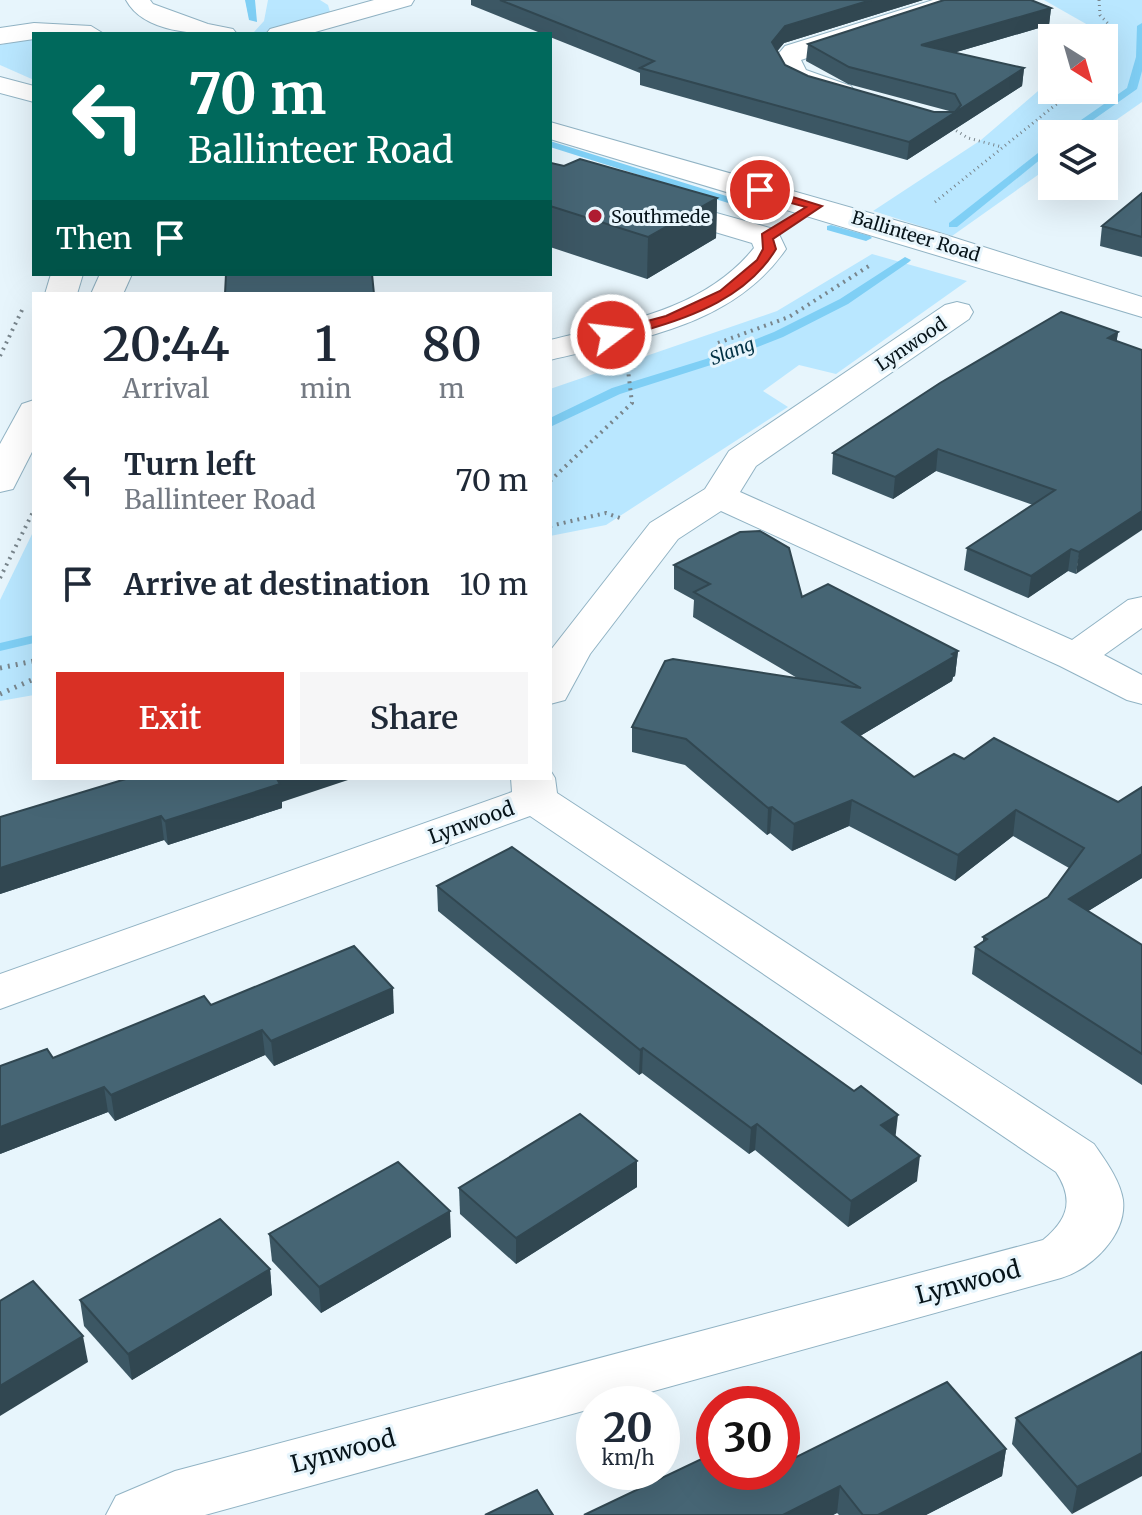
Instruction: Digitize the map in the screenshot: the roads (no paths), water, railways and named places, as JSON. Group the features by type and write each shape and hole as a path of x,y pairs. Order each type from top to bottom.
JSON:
{"street":[{"path":"138,0 143,9 210,32"},
{"path":"284,32 356,6 402,0"},
{"path":"866,100 796,75 787,59 794,52 959,0"},
{"path":"356,6 392,31"},
{"path":"46,8 84,32"},
{"path":"3,26 84,32"},
{"path":"0,85 32,93"},
{"name":"Ballinteer Road","path":"552,131 816,206 1142,307"},
{"path":"629,197 766,237 816,206"},
{"path":"552,349 671,319 725,294 762,262 770,249 766,237"},
{"name":"Lynwood","path":"552,687 571,651 664,531 719,496 742,459 957,312"},
{"path":"0,481 32,415"},
{"path":"719,496 1075,657 1142,691"},
{"path":"1075,657 1142,609"},
{"name":"Lynwood","path":"0,992 534,788 1075,1158 1092,1181 1095,1212 1086,1237 1061,1257 175,1497 138,1515"}],"waterway":[{"name":"Slang","path":"250,0 254,20"},
{"path":"1087,120 1132,89 1141,57 1142,26"},
{"name":"Slang","path":"552,145 764,211"},
{"path":"953,225 1038,156"},
{"name":"Slang","path":"831,228 866,238"},
{"name":"Slang","path":"552,422 616,391 778,335 844,301 905,260"},
{"name":"Slang","path":"0,647 32,639"}],"place":[{"name":"Southmede","path":"595,216"}]}
